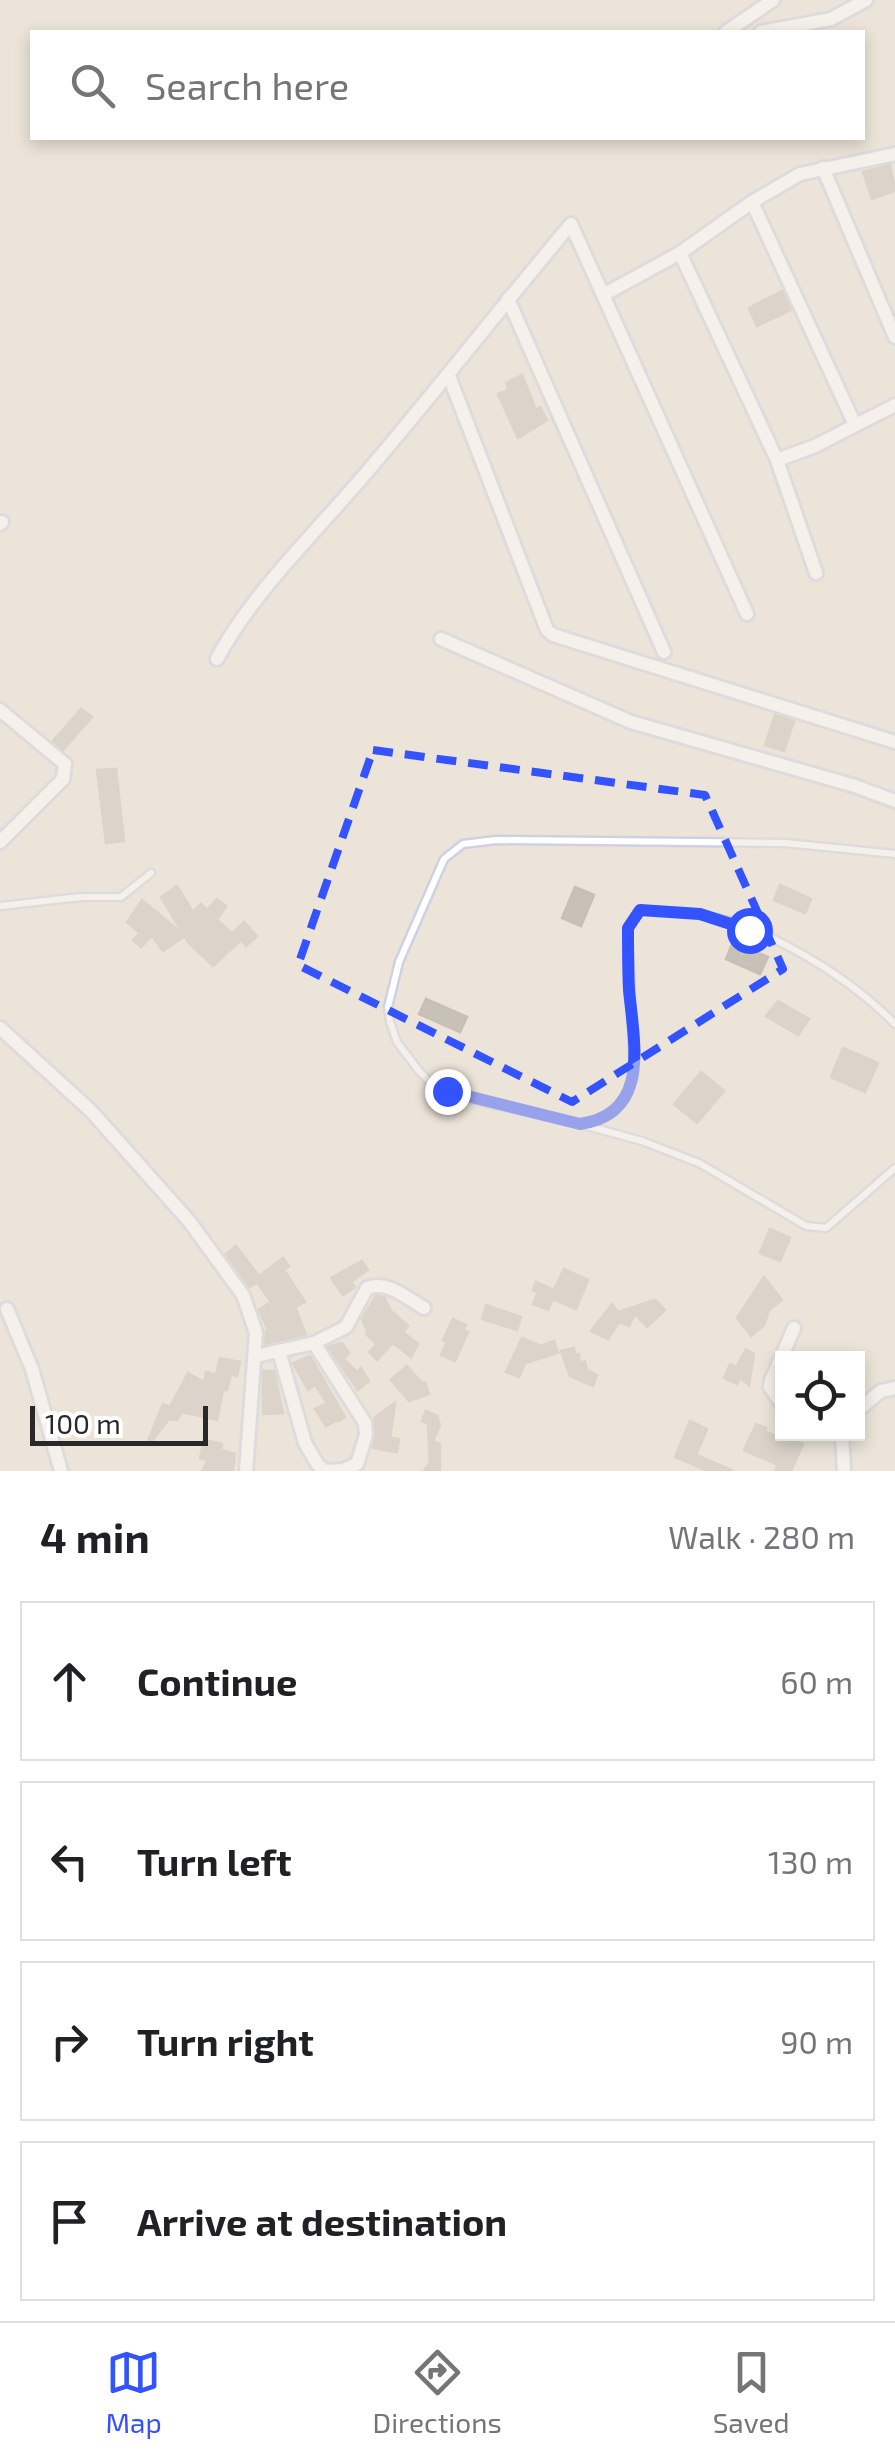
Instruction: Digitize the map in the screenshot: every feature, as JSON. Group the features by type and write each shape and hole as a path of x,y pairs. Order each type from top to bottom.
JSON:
{"street":[{"path":"729,30 773,0"},
{"path":"772,30 832,20 866,0"},
{"path":"603,295 680,253 752,202 800,174 895,154"},
{"path":"822,168 895,337"},
{"path":"752,202 855,424"},
{"path":"217,658 274,579 449,376 571,224 747,614"},
{"path":"680,253 777,460 816,573"},
{"path":"508,299 664,652"},
{"path":"449,376 547,630 553,635 895,742"},
{"path":"777,460 815,446 895,405"},
{"path":"442,639 631,722 895,801"},
{"path":"0,710 65,764 64,779 0,842"},
{"path":"0,1028 90,1111 188,1222 243,1296 256,1333 246,1471"},
{"path":"256,1356 314,1343 346,1327 367,1288 373,1285 382,1284 424,1308"},
{"path":"6,1309 32,1369 60,1471"},
{"path":"782,1351 794,1328"},
{"path":"279,1351 304,1443 326,1471 343,1470 357,1464 366,1435 365,1423 314,1343"},
{"path":"775,1366 770,1388 775,1395"},
{"path":"865,1404 881,1391 895,1388"},
{"path":"841,1441 844,1471"}],"lane":[{"path":"895,854 832,845 473,841 453,850 436,876 398,962 388,1007 392,1032 418,1071 432,1084 469,1099 642,1140 698,1162 806,1226 826,1228 895,1168"},
{"path":"0,906 120,897 150,873"},
{"path":"580,1124 609,1116 624,1100 631,1084 628,928 640,910 707,916 794,950 841,980 895,1024"}],"highlighted area":[{"path":"373,750 705,795 783,969 572,1102 298,965"}],"building":[{"path":"890,165 895,191 872,199 863,172"},
{"path":"782,291 791,310 757,326 749,308"},
{"path":"522,375 536,410 540,407 547,420 518,438 498,394 509,390 506,383"},
{"path":"81,709 92,717 63,750 53,741"},
{"path":"775,715 794,721 784,751 765,745"},
{"path":"116,769 124,841 106,843 97,770"},
{"path":"780,885 811,899 805,913 774,900"},
{"path":"177,886 193,912 201,904 207,910 217,899 226,906 217,920 232,933 244,922 257,936 246,946 241,940 213,966 188,942 161,897"},
{"path":"575,887 594,895 581,926 562,918"},
{"path":"142,900 185,936 163,951 152,936 141,947 133,940 140,933 127,922"},
{"path":"733,942 768,957 760,974 726,959"},
{"path":"426,999 467,1017 460,1032 419,1014"},
{"path":"778,1001 809,1019 798,1035 766,1016"},
{"path":"843,1048 878,1063 865,1092 831,1077"},
{"path":"701,1072 724,1091 697,1123 674,1104"},
{"path":"770,1229 790,1238 780,1261 760,1253"},
{"path":"236,1246 259,1276 283,1258 289,1266 284,1270 305,1302 295,1307 306,1335 265,1344 268,1330 259,1310 271,1302 257,1282 250,1287 226,1254"},
{"path":"362,1261 368,1270 351,1282 355,1287 343,1295 331,1278"},
{"path":"564,1269 588,1280 576,1309 553,1299 548,1310 533,1304 538,1292 533,1290 536,1282 554,1290"},
{"path":"764,1277 782,1300 769,1310 764,1325 751,1336 737,1318"},
{"path":"376,1296 384,1297 391,1311 408,1326 403,1332 418,1344 411,1357 393,1343 377,1360 369,1352 377,1344 366,1334 362,1319"},
{"path":"655,1300 665,1310 647,1327 635,1314 629,1326 619,1322 608,1339 591,1331 612,1304 618,1312"},
{"path":"486,1305 521,1317 517,1330 482,1319"},
{"path":"453,1319 466,1325 463,1330 468,1332 455,1361 441,1355"},
{"path":"522,1338 541,1346 554,1341 558,1353 525,1363 519,1377 506,1372"},
{"path":"342,1343 349,1353 343,1358 357,1372 361,1368 369,1381 358,1390 328,1347"},
{"path":"574,1348 579,1363 585,1361 587,1370 597,1375 593,1386 570,1376 561,1351"},
{"path":"746,1349 754,1354 749,1385 740,1378 737,1384 724,1378 730,1364 736,1367"},
{"path":"310,1356 345,1417 339,1421 334,1412 337,1420 326,1426 315,1409 327,1403 315,1385 308,1390 293,1363"},
{"path":"220,1358 240,1362 237,1376 231,1374 227,1390 223,1390 217,1420 182,1412 177,1420 169,1419 148,1441 163,1404 170,1407 188,1373 204,1382 206,1372 216,1375"},
{"path":"407,1366 425,1382 429,1394 409,1401 391,1380"},
{"path":"263,1371 274,1371 283,1413 263,1414"},
{"path":"395,1403 390,1438 399,1439 397,1452 373,1448 375,1417"},
{"path":"426,1411 437,1416 440,1425 433,1441 440,1444 440,1471 424,1471 430,1462 428,1424 422,1421"},
{"path":"690,1421 707,1429 696,1455 733,1471 708,1471 675,1457"},
{"path":"756,1424 775,1436 775,1441 803,1444 791,1471 775,1471 778,1465 744,1450"},
{"path":"204,1440 222,1444 221,1450 235,1454 233,1471 202,1471 208,1460 200,1458"}],"route":[{"path":"447,1091 580,1124 600,1121 617,1110 634,1076 628,928 640,910 700,914 749,930"}]}
